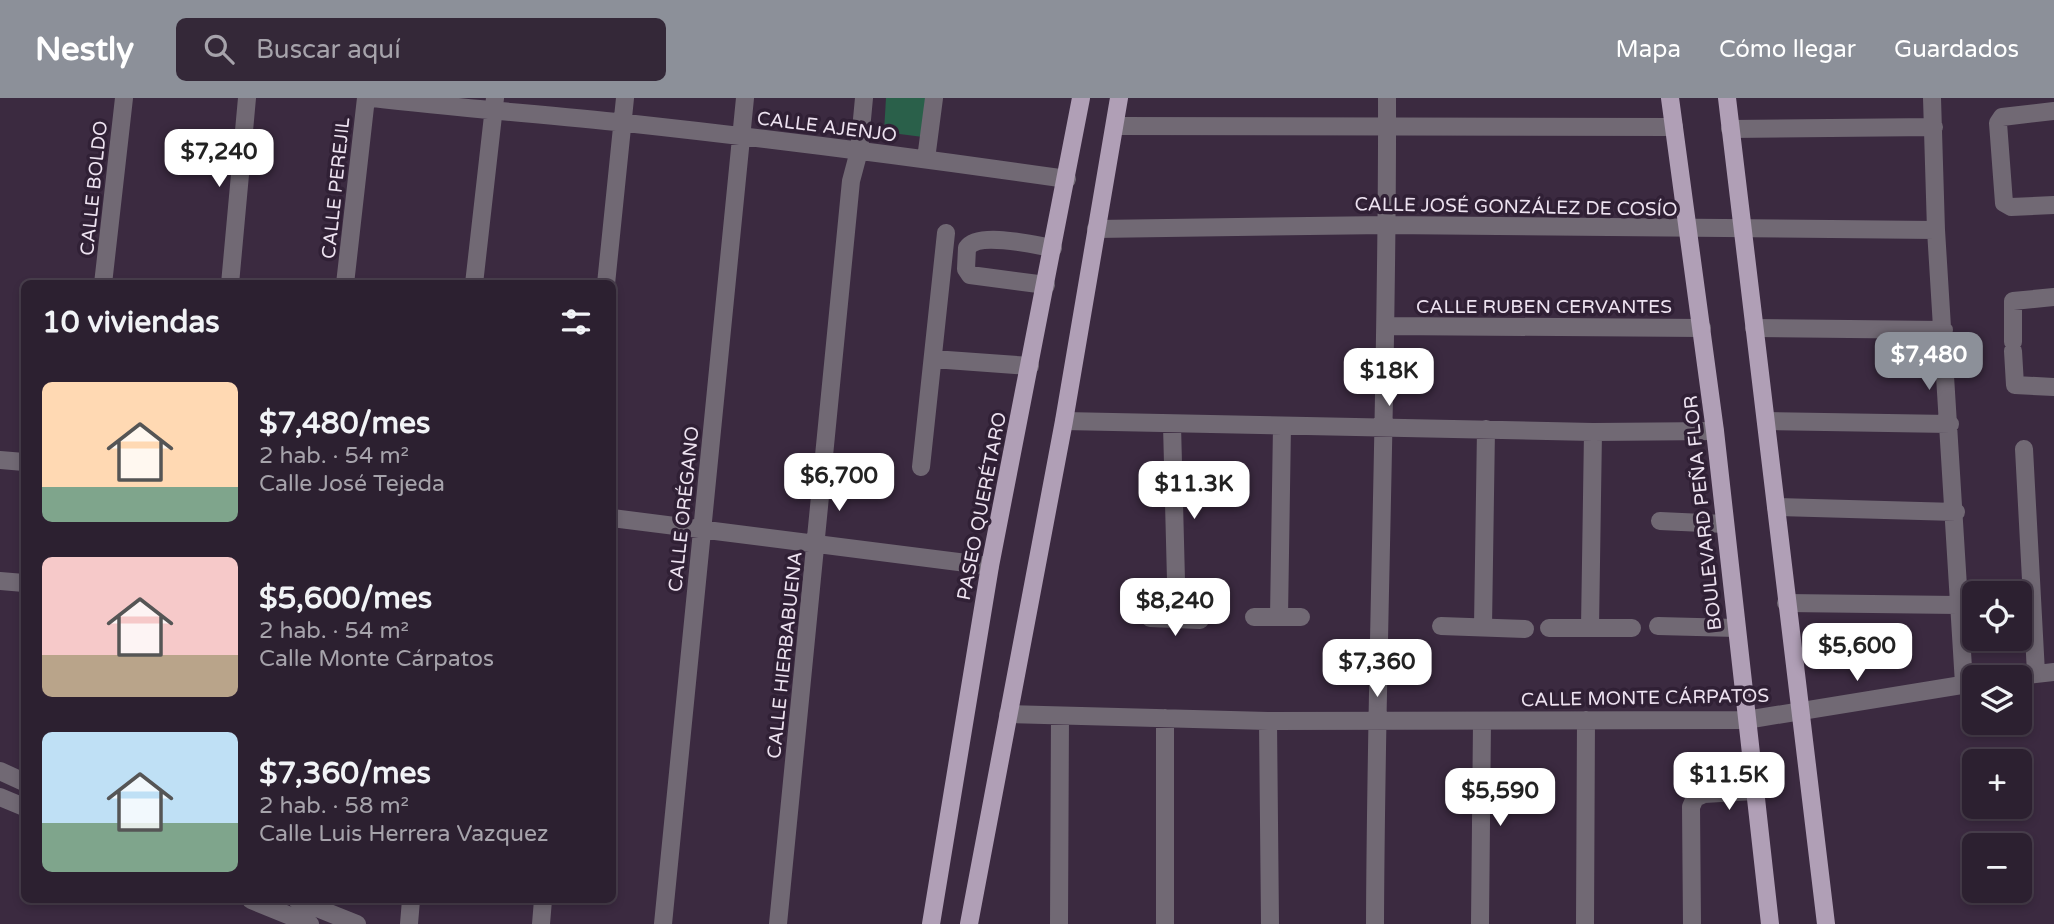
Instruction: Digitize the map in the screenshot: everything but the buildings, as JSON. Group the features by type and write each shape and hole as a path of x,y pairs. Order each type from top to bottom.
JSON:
{"main road":[{"name":"PASEO QUERÉTARO","path":"931,924 990,566 1054,248 1081,98"},
{"path":"969,924 1064,421 1119,98"},
{"name":"BOULEVARD PEÑA FLOR","path":"1670,98 1702,328 1770,924"},
{"path":"1727,98 1798,712 1826,924"}],"street":[{"name":"CALLE BOLDO","path":"103,280 124,98"},
{"path":"230,280 247,98"},
{"name":"CALLE PEREJIL","path":"345,280 366,98"},
{"name":"CALLE AJENJO","path":"373,98 494,105 926,159 1067,180"},
{"path":"606,280 625,98"},
{"name":"CALLE ORÉGANO","path":"663,924 745,98"},
{"name":"CALLE HIERBABUENA","path":"778,924 851,181 859,151 864,98"},
{"path":"926,159 934,98"},
{"path":"1375,924 1376,718 1386,427 1387,98"},
{"path":"1932,98 1936,230 1956,512 1958,605 1966,665"},
{"path":"474,280 494,105"},
{"path":"2054,111 2010,114 2001,117 1998,123 2004,203 2011,207 2054,205"},
{"path":"1115,126 1674,127"},
{"path":"1730,129 1934,127"},
{"name":"CALLE JOSÉ GONZÁLEZ DE COSÍO","path":"1096,229 1386,225 1936,230"},
{"path":"921,467 946,233"},
{"path":"1046,285 970,275 966,270 967,248 977,240 990,239 1054,248"},
{"path":"2054,297 2013,301 2015,385 2054,387"},
{"name":"CALLE RUBEN CERVANTES","path":"1386,326 1702,328"},
{"path":"1754,328 1944,330"},
{"path":"933,359 1030,366"},
{"path":"1064,421 1593,432 1714,431"},
{"path":"1766,421 1950,424"},
{"path":"1172,425 1177,619"},
{"path":"1279,617 1282,426"},
{"path":"1483,627 1486,429"},
{"path":"1590,628 1593,432"},
{"path":"2024,449 2036,673"},
{"path":"0,460 21,462"},
{"path":"1776,507 1956,512"},
{"path":"616,518 702,527 990,566"},
{"path":"1660,521 1725,524"},
{"path":"0,581 21,583"},
{"path":"1786,603 1958,605"},
{"path":"1254,617 1301,617"},
{"path":"1150,618 1200,620"},
{"path":"1441,626 1525,629"},
{"path":"1658,626 1736,628"},
{"path":"1549,628 1632,628"},
{"path":"2032,674 2054,672"},
{"name":"CALLE MONTE CÁRPATOS","path":"1008,714 1268,721 1376,718 1482,722 1746,720 1962,684"},
{"path":"1059,924 1060,716"},
{"path":"1165,718 1165,924"},
{"path":"1585,924 1586,720"},
{"path":"1268,721 1270,924"},
{"path":"1480,924 1482,722"},
{"path":"0,771 21,781"},
{"path":"1692,924 1691,807 1695,798 1703,794 1754,791"},
{"path":"0,797 21,806"},
{"path":"256,903 279,917 310,924"},
{"path":"304,903 357,924"},
{"path":"409,924 411,903"},
{"path":"541,924 543,903"}],"green space":[{"path":"886,98 927,98 923,137 884,132"}]}
